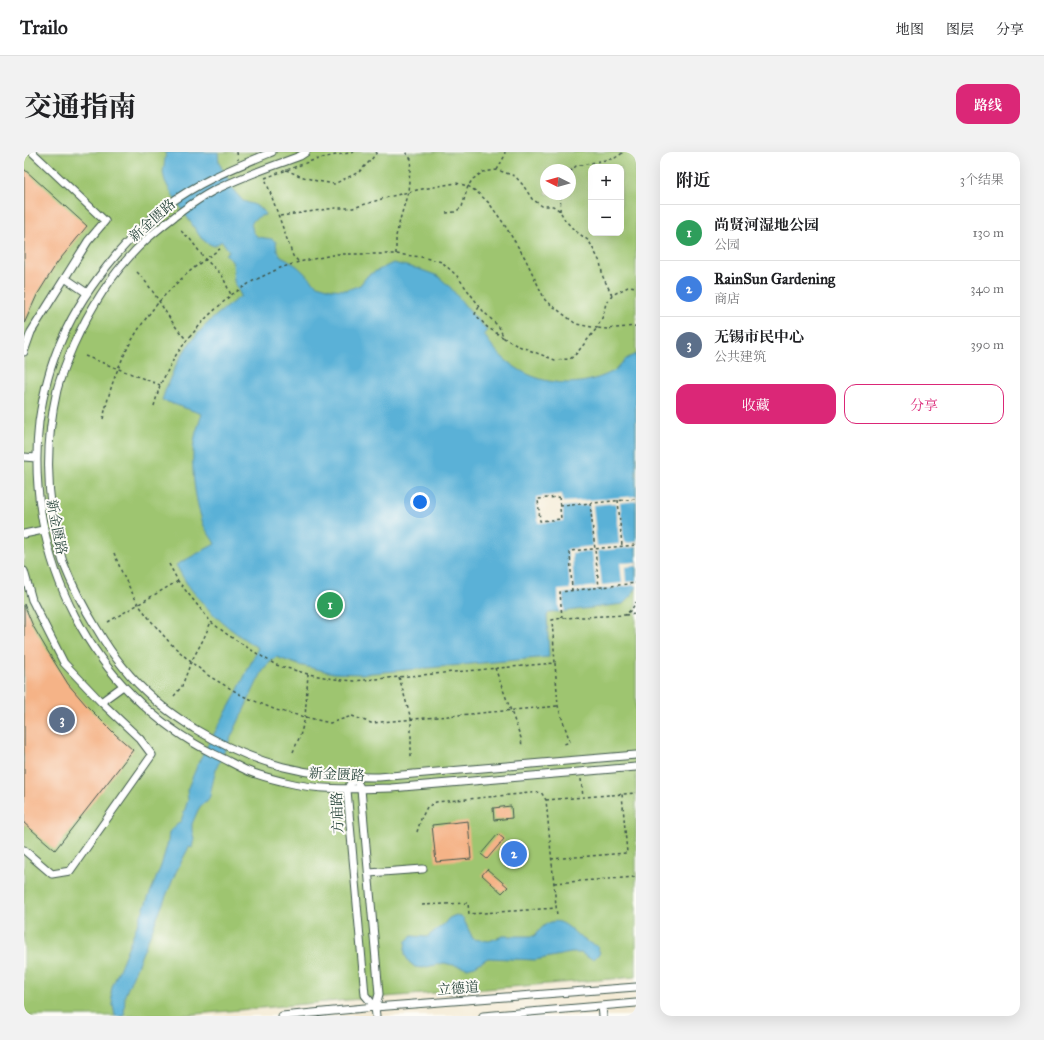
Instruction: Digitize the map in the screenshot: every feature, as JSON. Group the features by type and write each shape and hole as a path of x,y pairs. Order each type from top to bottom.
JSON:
{"street":[{"path":"24,352 31,332 88,241 105,221 32,152"},
{"name":"新金匮路","path":"272,152 228,170 192,188 146,223 110,262 87,293 62,338 46,384 40,414 36,458 38,500 43,530 52,565 60,588 76,622 109,670 143,706 165,724 204,749 222,758 249,771 285,782 347,790 391,788 636,767"},
{"name":"新金匮路","path":"306,152 300,156 232,182 195,201 147,239 112,278 86,320 66,364 58,388 50,429 49,493 54,526 63,561 88,615 119,664 154,700 209,738 244,754 283,767 312,773 354,777 378,777 636,755"},
{"path":"65,278 87,293"},
{"path":"53,361 57,368 66,364"},
{"path":"46,384 53,379 58,388"},
{"path":"24,457 36,458"},
{"path":"24,534 43,530"},
{"path":"24,571 32,600 64,663 101,702 140,739 152,755 70,871 52,874 24,850"},
{"path":"76,622 84,624 88,615"},
{"path":"88,640 90,633 98,632"},
{"path":"101,702 123,686"},
{"name":"方庙路","path":"354,777 361,789 369,873 379,994 375,1007 375,1016"},
{"name":"方庙路","path":"354,777 347,790 365,995 375,1007"},
{"path":"369,873 424,868"},
{"name":"立德道","path":"282,1016 375,1007 636,987"},
{"path":"483,1016 636,1003"},
{"path":"602,1006 603,1016"}],"path":[{"path":"299,262 293,256 280,216 265,178 311,161 355,152"},
{"path":"286,170 317,181 334,184 359,172 377,152"},
{"path":"396,254 396,236 408,192 411,159 405,152"},
{"path":"497,170 505,152"},
{"path":"576,166 615,158 624,152"},
{"path":"446,213 455,212 462,207 468,186 483,172 497,170 515,176 523,184 532,199 542,206 553,206 560,211 565,220 574,230 588,241 600,262 603,277 612,295"},
{"path":"280,216 335,208 353,208 408,192 456,183 468,186 489,203 502,221 525,258 545,300 576,324 607,329 636,326"},
{"path":"560,211 561,200"},
{"path":"181,231 190,238 205,259 222,275 231,295"},
{"path":"103,419 118,369 132,340 146,318 179,280 220,249"},
{"path":"154,406 160,385 176,355 207,317 231,295 253,281 280,268 299,262 337,254 396,254 421,257 442,262 457,276 483,311 499,327 504,338"},
{"path":"137,272 160,301 178,331 187,340"},
{"path":"479,306 475,314 487,327 516,345 555,360 570,359 576,354 597,328 603,316 606,303 612,295 630,286 636,287"},
{"path":"85,356 160,385"},
{"path":"559,498 560,506 561,519 540,521 538,499 559,498"},
{"path":"560,506 636,498"},
{"path":"618,500 622,546"},
{"path":"590,503 599,587"},
{"path":"572,591 570,551 636,545"},
{"path":"114,554 138,604 170,643 209,676 253,701 276,710 330,723 352,716 371,724 558,706"},
{"path":"169,564 178,580 211,622 253,652 276,664 308,674 354,681 555,663"},
{"path":"108,622 178,580"},
{"path":"562,618 560,592 636,583"},
{"path":"625,615 632,609 636,602"},
{"path":"564,744 570,742 558,706 552,620 562,618 636,614"},
{"path":"174,696 182,686 191,662 211,622"},
{"path":"495,668 522,738 522,747"},
{"path":"293,752 300,736 305,718 308,674"},
{"path":"399,677 411,719 411,757"},
{"path":"581,772 583,797"},
{"path":"417,832 427,807 436,802 541,792 546,800 557,916"},
{"path":"546,800 636,793"},
{"path":"552,859 627,853 622,794"},
{"path":"554,883 636,877"},
{"path":"422,905 468,903 469,914 556,908"}],"green space":[{"path":"24,152 636,152 636,977 348,1000 174,1016 24,1016"}],"water":[{"path":"166,152 218,152 219,163 235,192 243,201 255,205 264,211 265,215 251,223 253,232 258,237 272,239 276,242 277,250 281,256 298,267 317,285 331,289 347,290 360,285 368,275 393,263 419,269 438,276 450,287 487,330 484,334 495,350 508,362 524,372 540,379 576,383 594,379 614,371 626,359 636,354 636,588 623,604 549,613 547,616 549,657 361,674 333,673 299,665 276,657 265,667 216,769 210,796 207,802 202,804 198,810 192,824 194,838 192,848 189,847 176,872 125,995 124,1016 115,1016 111,994 112,987 161,866 168,842 169,832 181,821 188,800 187,790 200,759 234,698 258,648 230,629 205,606 189,586 176,565 215,544 204,526 195,491 193,467 194,443 202,414 162,400 173,371 187,346 208,322 241,296 234,281 233,263 225,254 229,251 222,241 214,246 201,238 170,191 163,173"},
{"path":"456,915 463,918 473,939 489,941 503,936 534,936 546,924 556,921 560,922 585,940 597,946 600,953 594,959 581,953 571,953 535,960 488,958 475,966 467,968 444,963 422,968 415,967 409,962 405,955 406,941 412,936 427,937 444,924 449,918"}],"pier":[{"path":"562,494 563,502 636,496 636,501 620,503 624,543 636,542 636,547 598,551 602,585 622,583 620,563 636,562 636,566 625,567 626,582 636,581 636,585 563,594 564,611 559,612 558,590 570,589 567,549 592,546 589,505 563,507 563,521 538,523 536,497","holes":["616,503 619,544 597,546 593,505","592,551 596,586 574,589 572,553"]}],"building":[{"path":"24,169 87,226 57,263 37,295 24,324"},
{"path":"24,604 33,626 68,684 86,705 133,750 55,850 24,823"},
{"path":"511,806 512,818 494,820 493,808"},
{"path":"468,821 471,859 436,862 432,825"},
{"path":"498,834 504,839 487,859 481,854"},
{"path":"487,869 508,887 502,893 482,875"}],"place":[{"name":"尚贤河湿地公园","path":"330,605"},
{"name":"无锡市民中心","path":"62,720"},
{"name":"RainSun Gardening","path":"514,854"}]}
